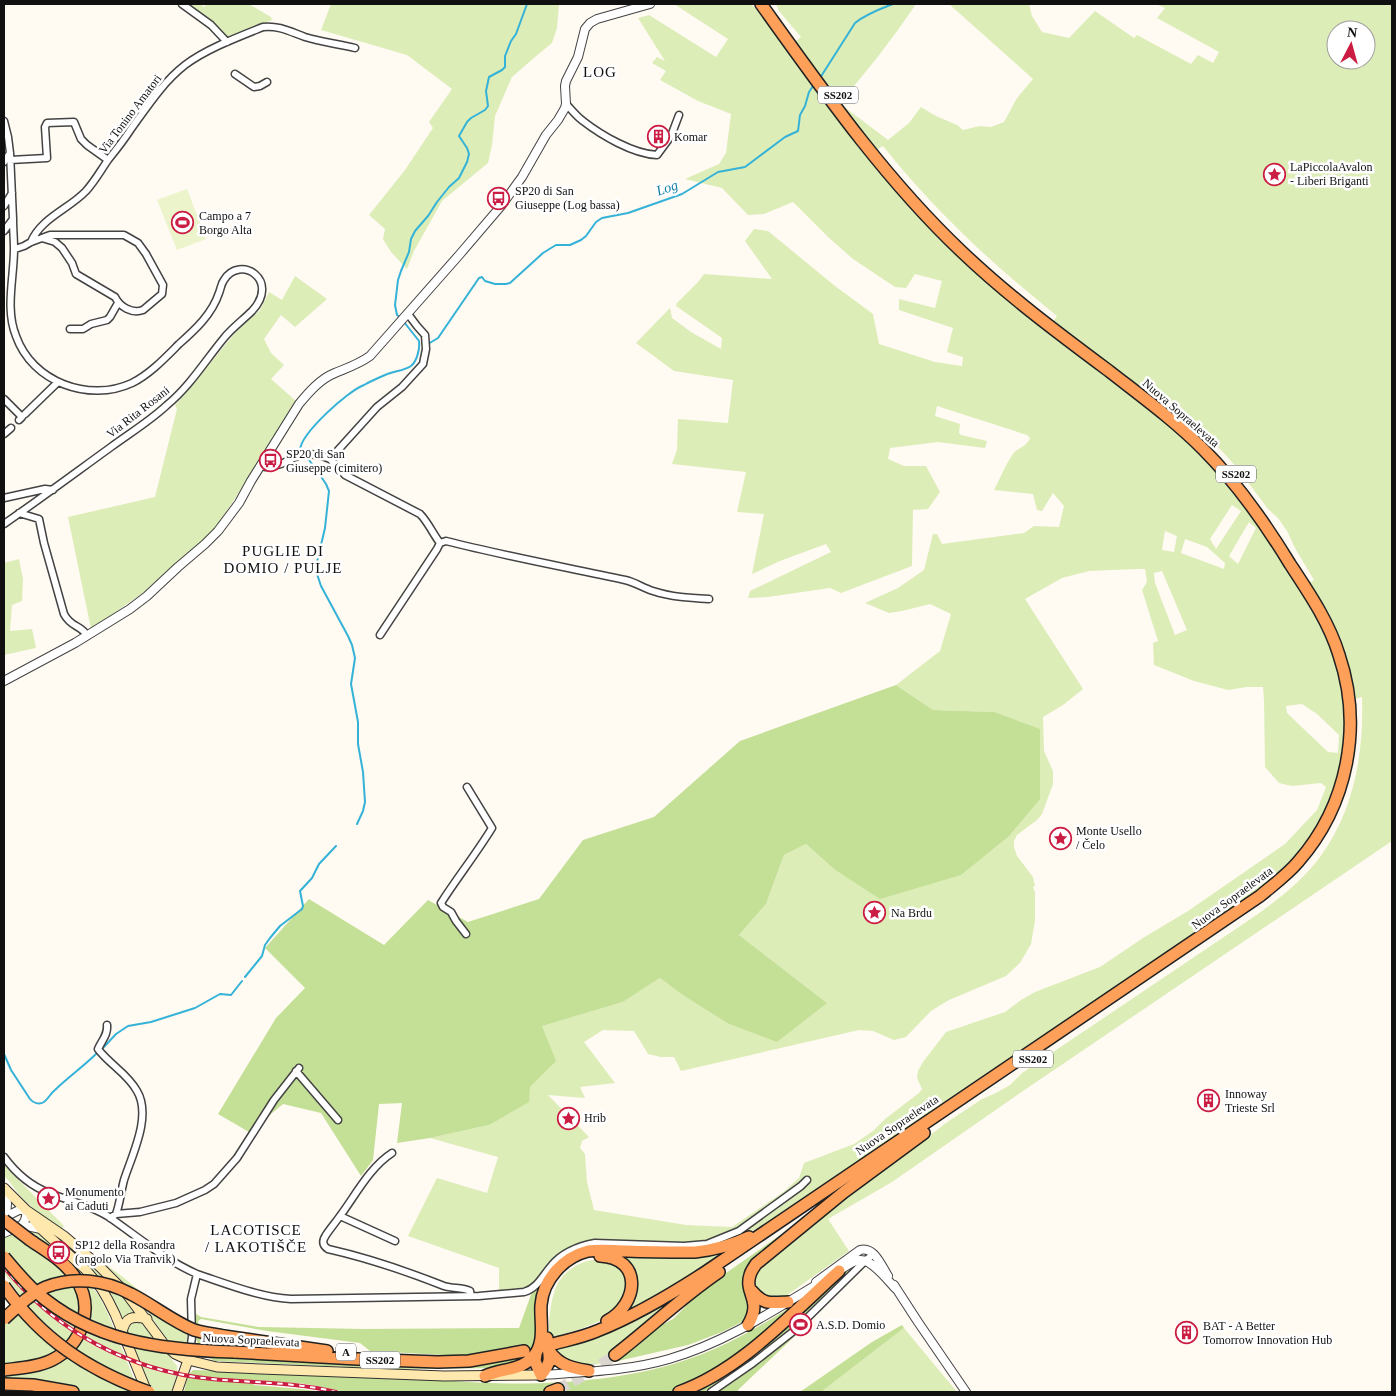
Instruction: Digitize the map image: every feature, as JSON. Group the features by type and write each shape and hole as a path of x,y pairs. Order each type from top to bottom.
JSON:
{"highway":[{"name":"Nuova Sopraelevata","path":"615,1355 707,1280 1251,912 1291,880 1323,840 1340,810 1351,778 1357,743 1351,670 1330,615 1253,507 1224,470 1138,389 1052,323 1004,290 958,249 913,201 794,43 761,4"},
{"name":"Nuova Sopraelevata","path":"769,4 794,43"},
{"name":"Nuova Sopraelevata","path":"551,1348 596,1332 646,1308 704,1273 1246,906 1286,874 1318,836 1339,792 1350,742 1353,699"},
{"path":"748,1325 753,1318 755,1310 750,1289 750,1275 756,1264 844,1192 924,1133"},
{"path":"4,1370 34,1366 63,1354 81,1332 85,1318 83,1292 69,1270 5,1218"},
{"path":"485,1376 523,1365 530,1352 541,1341 541,1303 545,1288 549,1279 560,1266 575,1256 596,1250 695,1252 714,1250 745,1239 777,1223"},
{"name":"Nuova Sopraelevata","path":"4,1257 34,1290 52,1304 98,1330 115,1337 147,1345 183,1350 438,1362 469,1361 530,1352"},
{"path":"570,1340 610,1320 629,1299 632,1288 630,1277 624,1266 618,1261 606,1257 590,1257 578,1261 559,1276 548,1298 547,1339 558,1361 563,1365 589,1372"},
{"path":"679,1392 714,1376 743,1356 839,1271"},
{"name":"A","path":"4,1319 33,1294 46,1287 75,1280 90,1281 104,1283 132,1294 178,1322 196,1330 224,1336 329,1351 469,1361"},
{"path":"4,1286 28,1316 55,1342 87,1364 148,1392"},
{"path":"750,1289 757,1297 766,1302 788,1302"},
{"path":"541,1375 549,1364 551,1348"},
{"path":"530,1352 541,1375"},
{"path":"4,1384 33,1385 73,1392"}],"main road":[{"path":"4,1189 26,1210 41,1229 86,1270 101,1288 148,1392"},
{"path":"26,1210 69,1240 99,1266 126,1293 170,1349 188,1360 217,1367 444,1376 541,1375"},
{"path":"122,1333 123,1325 130,1318 147,1319"},
{"path":"177,1392 188,1360"}],"street":[{"path":"182,4 211,25 226,42"},
{"path":"4,681 113,620 141,601 205,545 231,514 299,404 315,386 333,374 359,364 370,356 501,206 522,177 566,104 566,81 574,66 586,29 590,23 650,4"},
{"name":"Via Tonino Amatori","path":"31,242 41,227 85,192 147,107 171,78 185,65 226,42 268,26 305,37 355,48"},
{"path":"235,74 254,86 260,86 267,82"},
{"path":"566,104 582,120 603,134 634,149 653,154 657,154 671,136 679,115"},
{"path":"4,122 8,137 14,249 10,312 16,337 28,359 58,382 25,414"},
{"path":"8,158 47,158 44,127 47,123 74,122 81,139 108,160"},
{"path":"4,206 12,193"},
{"path":"4,231 13,219"},
{"path":"14,249 24,246 31,242 50,235 124,235 138,243 163,285 162,294 140,311 132,311 118,303 115,297 76,274 72,263 62,248 55,242 42,238"},
{"name":"Via Rita Rosani","path":"4,524 147,421 186,388 224,337 258,304 262,296 263,288 261,281 248,270 241,269 228,274 222,282 214,307 206,318 154,368 133,382 120,387 93,391 74,388 58,382"},
{"path":"70,329 83,329 91,324 107,320 118,303"},
{"path":"330,459 377,408 423,364 426,345 425,335 408,314"},
{"path":"4,399 22,417 19,420"},
{"path":"4,434 11,428"},
{"path":"261,465 270,467 281,464 304,453 330,459 345,475 420,514 440,543"},
{"path":"4,498 45,489 53,490"},
{"path":"19,513 39,519 64,614 71,624 83,630 87,636"},
{"path":"440,543 446,541 498,554 630,581 661,593 709,599"},
{"path":"380,635 438,549 440,543"},
{"path":"466,934 456,922 451,912 443,907 441,903 492,828 467,787"},
{"path":"107,1025 106,1036 98,1049 137,1090 141,1101 143,1119 113,1216"},
{"path":"113,1216 140,1212 176,1203 214,1184 237,1158 262,1117 297,1070 338,1120"},
{"path":"392,1153 368,1176 323,1243 327,1248 375,1260 451,1288 467,1289 472,1296"},
{"path":"4,1157 19,1174 35,1186 49,1193 113,1216 161,1254 197,1274 246,1290 283,1298 298,1299 472,1296 530,1290 536,1286 559,1258 588,1244 690,1246 710,1243 746,1226 807,1180"},
{"path":"4,1189 7,1203 4,1224"},
{"path":"5,1218 18,1210 26,1210 27,1216 22,1225"},
{"path":"340,1216 395,1241"},
{"path":"4,1232 22,1225 41,1229"},
{"path":"865,1249 866,1260"},
{"path":"803,1293 860,1250 870,1251 874,1254 966,1392"},
{"path":"711,1392 753,1364 795,1330 874,1254"},
{"path":"541,1375 589,1372 636,1366 696,1350 748,1325 854,1262 861,1260 866,1260 876,1268 896,1289"},
{"path":"188,1360 192,1336 191,1299 197,1274"}],"green space":[{"path":"187,4 200,4 204,7 206,4 249,4 271,17 272,20 228,38 208,18"},
{"path":"331,4 559,4 557,28 552,43 512,77 495,116 488,163 442,201 414,251 407,269 391,252 383,239 385,229 369,215 405,170 433,128 429,122 452,89 407,55 321,30"},
{"path":"674,4 751,4 767,20 787,48 801,37 779,11 776,4 916,4 879,55 839,103 888,140 909,123 921,107 957,125 963,130 980,126 991,127 1004,122 1017,98 1033,79 949,4 1029,4 1032,16 1042,32 1069,38 1095,11 1134,38 1137,35 1191,64 1198,55 1213,63 1219,52 1157,18 1165,8 1156,4 1392,4 1392,841 892,1182 828,1219 849,1251 783,1298 766,1300 756,1292 753,1282 757,1270 841,1200 946,1123 982,1099 1010,1085 1022,1073 1258,914 1299,881 1320,857 1332,839 1349,801 1359,760 1362,697 1344,702 1346,720 1343,762 1330,805 1303,849 1273,882 940,1105 916,1124 771,1222 739,1237 715,1243 730,1237 809,1178 804,1177 803,1181 737,1230 699,1244 604,1242 531,1286 524,1289 499,1291 499,1268 408,1236 437,1178 487,1193 498,1157 430,1138 489,1125 530,1087 541,1026 623,1002 660,978 681,994 727,1023 827,1003 739,935 766,904 784,855 806,844 834,869 994,712 933,710 896,685 940,651 951,614 930,604 889,613 865,603 898,588 924,570 933,534 937,534 942,544 1024,533 1034,526 1059,527 1064,506 1053,493 1042,511 1037,510 1033,494 994,490 1013,454 1029,441 1030,438 1027,435 937,406 935,416 960,424 959,433 961,435 987,441 985,448 938,442 890,448 888,459 904,466 926,466 940,492 928,509 913,510 912,566 841,593 830,588 748,598 750,591 831,552 826,544 780,561 752,574 764,514 737,512 746,472 672,464 677,450 678,419 728,423 733,380 674,371 636,343 670,308 672,318 691,332 721,349 722,338 676,306 704,274 772,279 745,241 754,229 768,231 835,286 873,314 879,344 935,362 962,366 963,357 947,352 953,328 899,310 899,299 935,308 942,281 915,274 906,288 895,287 853,259 793,202 764,214 748,215 722,188 685,179 719,164 726,153 731,114 698,101 660,80 666,71 652,63 657,57 665,61 638,18 649,15 716,57 728,39","holes":["883,146 902,170 965,236 1057,316 1047,330 972,269 931,230 868,155","1144,382 1222,451 1268,509 1278,518 1314,580 1301,587 1253,514 1231,491 1223,476 1193,445 1133,395","1232,505 1241,511 1216,549 1210,539","1249,522 1256,528 1238,564 1229,556","1165,531 1177,536 1174,552 1162,550","1185,539 1207,547 1225,563 1224,569 1181,553","1145,569 1147,582 1142,590 1158,641 1153,643 1154,665 1194,681 1228,690 1263,687 1265,767 1279,783 1292,786 1321,783 1326,787 1317,810 1285,844 1188,911 1100,967 1035,992 1005,1012 946,1032 918,1071 917,1078 922,1089 919,1093 885,1119 873,1131 854,1144 804,1163 799,1178 782,1193 732,1227 686,1225 594,1210 587,1182 585,1154 580,1148 582,1141 589,1137 548,1095 585,1098 580,1087 615,1083 584,1042 603,1030 634,1031 648,1054 674,1057 681,1071 859,1030 873,1031 894,1040 906,1037 931,1011 949,1000 1006,976 1020,963 1031,944 1035,921 1035,892 1033,887 1035,886 1033,877 1017,856 1014,841 1017,835 1042,814 1053,784 1053,771 1044,751 1043,717 1063,705 1083,689 1025,599 1062,578 1089,571","1162,571 1187,630 1175,635 1155,583 1154,573","1302,704 1317,714 1339,735 1338,753 1328,752 1287,713 1286,706"]},
{"name":"Campo a 7 Borgo Alta","path":"187,189 206,239 177,250 157,200"},
{"path":"295,276 327,299 295,327 281,315 264,339 271,353 284,365 271,379 296,401 214,530 187,556 144,592 91,629 68,517 155,497 177,409 175,405 239,329 260,310 269,292 282,300"},
{"path":"19,559 23,579 22,601 12,605 10,631 32,629 36,648 4,655 4,563"},
{"path":"896,685 933,710 994,712 1040,729 1040,799 1009,836 961,875 880,899 834,869 806,844 784,855 766,904 739,935 827,1003 777,1042 727,1023 681,994 660,978 623,1002 542,1026 556,1061 530,1087 529,1102 489,1125 397,1143 402,1103 379,1104 373,1160 361,1176 321,1113 283,1104 249,1132 218,1114 276,1018 305,988 265,948 309,899 384,945 428,900 468,922 539,899 583,840 654,817 740,741"},
{"path":"4,1165 64,1226 62,1229 35,1210 21,1197 4,1176"},
{"path":"808,1217 755,1261 748,1319 722,1332 688,1345 618,1361 617,1359 655,1329 673,1319 696,1294"},
{"path":"24,1228 41,1232 84,1276 99,1296 108,1314 138,1392 4,1392 4,1311 19,1294 4,1273 4,1237"},
{"path":"60,1239 121,1293 138,1314 122,1322"},
{"path":"597,1247 555,1267 537,1341 529,1356 501,1368 390,1369 390,1364 479,1364 525,1357 522,1344 492,1352 463,1356 370,1351 360,1343 267,1331 201,1319 198,1321 199,1326 367,1363 370,1368 215,1361 204,1355 197,1342 196,1314 201,1317 259,1327 364,1329 519,1328 532,1292 552,1268"},
{"path":"732,1249 685,1280 622,1316 635,1285 611,1253"},
{"path":"94,1256 147,1297 187,1322 187,1339 183,1355 167,1339 127,1287"},
{"path":"600,1259 616,1264 623,1269 627,1277 629,1290 624,1302 616,1311 604,1319 576,1331 551,1338 554,1349 611,1329 693,1286 613,1352 618,1361 586,1365 568,1363 561,1360 553,1351 549,1336 551,1304 556,1286 572,1268 588,1261"},
{"path":"856,1264 856,1267 829,1290 785,1334 732,1375 704,1392 687,1392 696,1388"},
{"path":"789,1308 789,1313 740,1354 698,1381 668,1392 557,1392 556,1386 540,1392 345,1392 306,1384 254,1380 254,1385 323,1392 184,1392 188,1375 193,1370 411,1377 478,1383 583,1381 651,1370 683,1361 711,1351 738,1338"},
{"path":"816,1316 737,1392 716,1392 774,1352"},
{"path":"138,1321 143,1323 177,1366 176,1380 171,1392 151,1392 126,1331 130,1322"},
{"path":"902,1325 904,1328 821,1392 800,1392 872,1342"},
{"path":"904,1328 957,1392 821,1392"}],"waterway":[{"path":"401,318 397,315 395,305 398,280 409,252 411,239 437,202 459,178 467,162 469,154 459,136 467,122 488,106 486,91 489,77 505,67 505,56 516,34 527,4"},
{"name":"Log","path":"820,78 855,23 868,14 893,4"},
{"name":"Log","path":"428,344 438,338 479,278 482,277 485,281 495,284 510,283 551,248 556,245 570,245 581,240 596,222 602,218 628,213 682,194 718,172 745,167 785,137 798,131 800,115 813,86"},
{"path":"300,450 302,443 316,424 347,395 372,381 405,369 413,364 418,355 419,341 404,322"},
{"path":"302,456 309,460 329,491 325,528 317,562 317,574 321,586 348,636 355,658 351,684 358,722 358,744 363,772 365,802 357,824"},
{"path":"245,977 262,956 265,945 280,926 302,909 300,891 312,878 319,864 336,846"},
{"path":"103,1048 116,1034 128,1026 151,1022 195,1008 220,994 231,995 242,981"},
{"path":"4,1054 11,1070 30,1099 34,1102 42,1103 97,1053"}],"tunnel":[{"path":"558,1389 590,1372 615,1355"}],"railway":[{"path":"4,1267 47,1311 71,1329 124,1357 182,1375 290,1385 336,1392"}],"place":[{"name":"Komar","path":"658,137"},
{"name":"LaPiccolaAvalon - Liberi Briganti","path":"1274,174"},
{"name":"SP20 di San Giuseppe (Log bassa)","path":"499,198"},
{"name":"Campo a 7 Borgo Alta","path":"183,223"},
{"name":"SP20 di San Giuseppe (cimitero)","path":"270,461"},
{"name":"Monte Usello / Čelo","path":"1060,838"},
{"name":"Na Brdu","path":"875,913"},
{"name":"Innoway Trieste Srl","path":"1209,1101"},
{"name":"Hrib","path":"568,1118"},
{"name":"Monumento ai Caduti","path":"49,1199"},
{"name":"SP12 della Rosandra (angolo Via Tranvik)","path":"59,1252"},
{"name":"A.S.D. Domio","path":"800,1325"},
{"name":"BAT - A Better Tomorrow Innovation Hub","path":"1187,1333"}],"district":[{"name":"LOG","path":"600,72"},
{"name":"PUGLIE DI DOMIO / PULJE","path":"283,560"},
{"name":"LACOTISCE / LAKOTIŠČE","path":"256,1238"}]}
